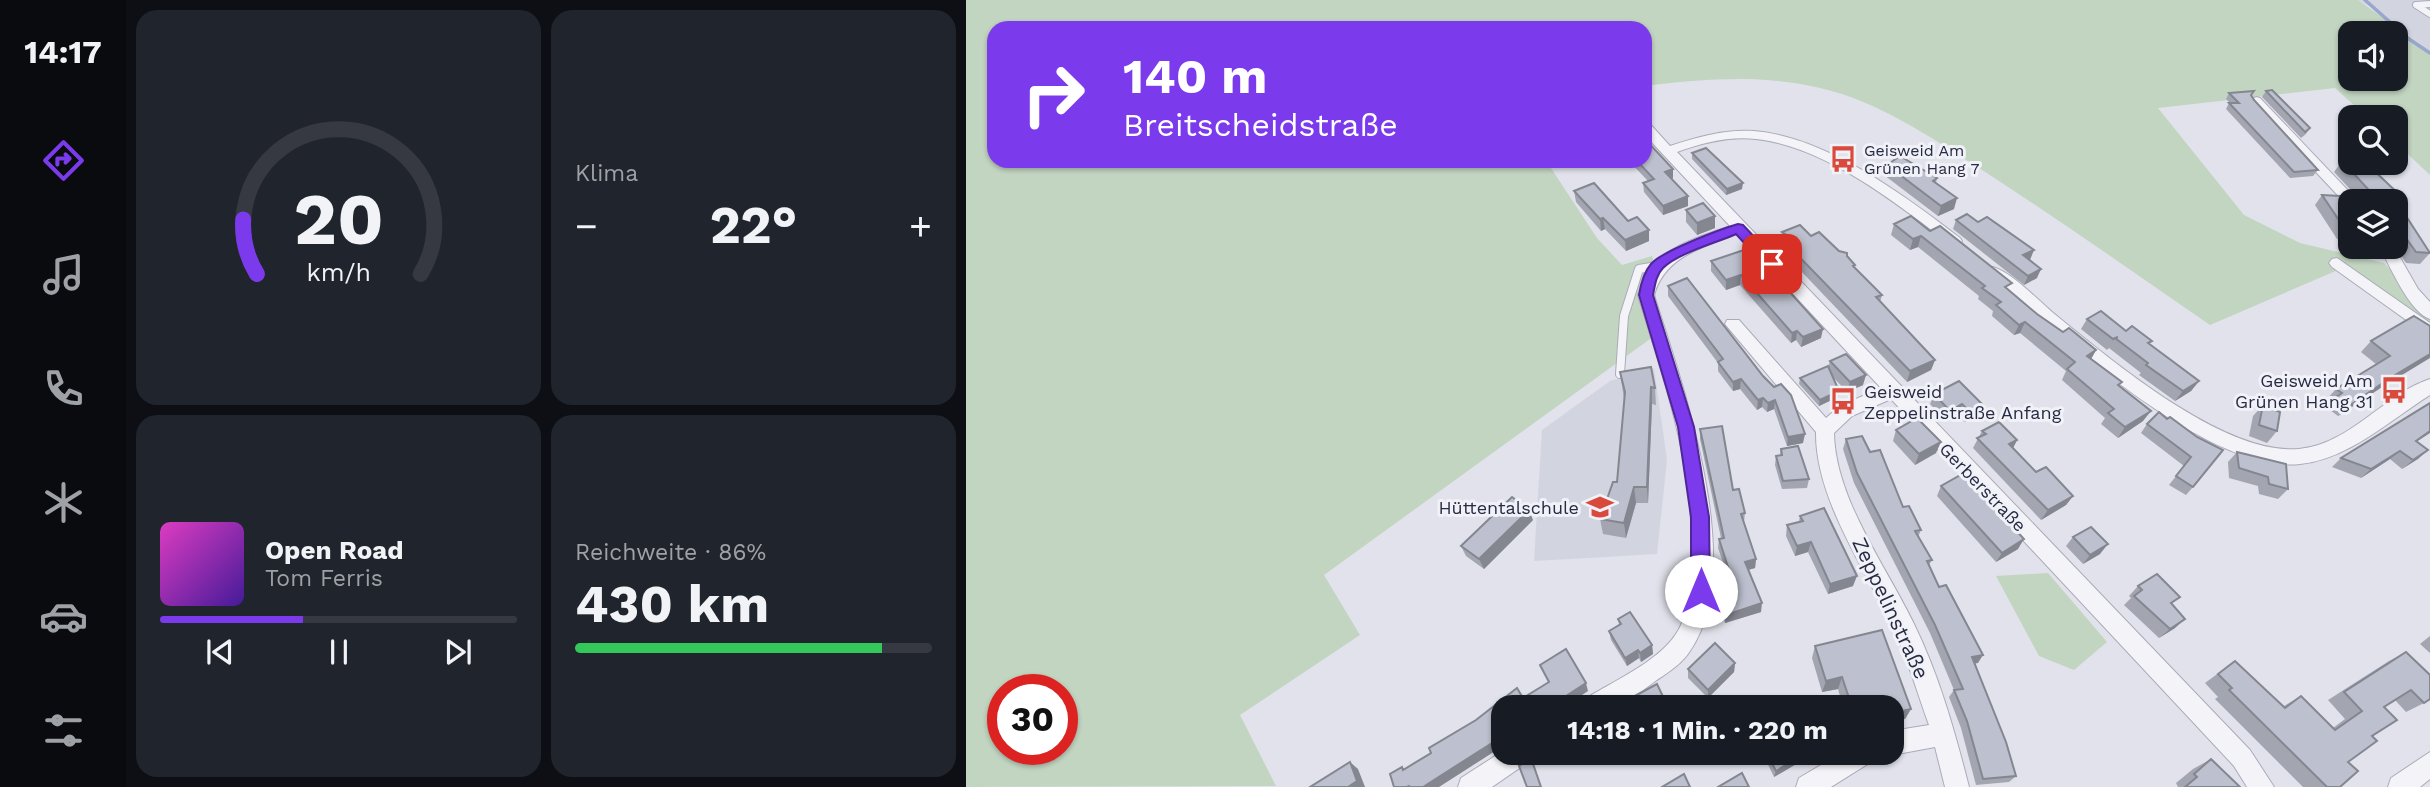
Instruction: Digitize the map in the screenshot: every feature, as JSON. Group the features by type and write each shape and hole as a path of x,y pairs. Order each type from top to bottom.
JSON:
{"street":[{"path":"2256,101 2340,189"},
{"name":"Gerberstraße","path":"1652,134 2242,758 2262,787"},
{"path":"1668,151 1706,138 1754,135 1799,147 1863,174 1971,254 2151,397 2199,428 2252,453 2298,457 2336,445 2430,386"},
{"path":"1612,695 1670,658 1684,643 1693,624 1701,591 1700,517 1686,427 1646,295 1648,280 1657,266 1684,250 1738,228"},
{"path":"2394,259 2412,292 2430,313"},
{"path":"2337,263 2430,331"},
{"path":"1733,324 1825,430 1846,411 1892,391"},
{"name":"Zeppelinstraße","path":"1825,430 1825,457 1844,509 1907,633 1944,734 1957,787"},
{"path":"1904,741 1944,734"},
{"path":"2400,787 2430,764"},
{"path":"1470,787 1503,765"},
{"path":"1808,787 1844,765"}],"lane":[{"path":"2430,4 2416,5 2430,14"},
{"path":"1620,374 1624,316 1639,269 1657,266"}],"shaded area":[{"path":"2358,0 2430,0 2430,51 2408,35 2408,21 2390,21"},
{"name":"Hüttentalschule","path":"1654,368 1667,460 1657,554 1534,561 1542,430 1610,381"}],"green space":[{"path":"966,0 2358,0 2388,21 2338,21 2338,91 2335,88 2158,108 2244,215 2300,243 2338,252 2338,259 2367,259 2384,263 2430,309 2430,333 2424,335 2338,270 2210,325 1976,166 1901,120 1862,101 1820,88 1754,79 1652,85 1652,21 987,21 987,168 1551,168 1597,238 1622,265 1652,256 1658,276 1650,339 1324,575 1360,635 1240,715 1276,786 966,787"},
{"path":"2408,35 2430,51 2430,175 2408,154 2408,105 2354,105 2338,91 2408,91"},
{"path":"2048,573 2107,642 2074,670 2039,656 1996,576"}],"building":[{"path":"2272,90 2310,128 2305,132 2266,91"},
{"path":"2254,91 2251,95 2254,100 2318,170 2294,172 2229,103 2239,103 2229,93"},
{"path":"1652,146 1673,169 1665,172 1688,196 1663,206 1643,183 1654,179 1644,168 1652,168"},
{"path":"1706,148 1743,183 1727,189 1692,153"},
{"path":"1900,156 1937,178 1933,181 1957,198 1941,206 1887,165"},
{"path":"2355,175 2379,175 2393,189 2368,189"},
{"path":"1594,183 1628,221 1637,217 1649,230 1625,240 1603,218 1600,219 1574,191"},
{"path":"2322,195 2338,196 2338,219"},
{"path":"1703,203 1715,216 1697,223 1686,210"},
{"path":"1967,214 1978,222 1987,217 2034,250 2023,255 2041,269 2028,276 1956,220"},
{"path":"1911,216 1930,231 1940,226 2012,283 2005,287 2037,314 2063,332 2069,328 2096,350 2087,356 2122,382 2118,385 2151,411 2125,427 2108,413 2114,409 2067,369 2075,362 2025,322 2019,325 1996,305 2001,302 1982,288 1985,286 1921,236 1913,239 1894,224"},
{"path":"2408,219 2430,253 2416,252 2408,241"},
{"path":"1800,225 1811,236 1819,232 1839,251 1847,253 1855,265 1853,266 1882,295 1876,297 1935,360 1910,371 1780,237 1785,234 1782,232"},
{"path":"1750,248 1823,329 1803,337 1797,331 1792,333 1741,275 1726,280 1711,261"},
{"path":"1687,278 1763,376 1774,387 1781,384 1791,395 1805,434 1788,437 1775,400 1768,403 1763,398 1758,400 1741,379 1733,382 1718,362 1723,359 1668,286"},
{"path":"2101,311 2126,331 2132,326 2152,341 2148,343 2199,381 2183,391 2146,365 2148,363 2087,319"},
{"path":"2414,316 2430,326 2430,354 2349,406 2336,397 2342,393 2336,389 2390,356 2371,341"},
{"path":"1846,354 1866,375 1850,382 1830,361"},
{"path":"1828,366 1839,391 1820,400 1800,378"},
{"path":"1651,367 1655,388 1651,387 1647,487 1634,487 1624,523 1600,519 1613,482 1617,482 1625,392 1620,372"},
{"path":"1959,381 1983,405 1970,412 1962,404 1950,411 1934,394"},
{"path":"2430,403 2430,431 2416,441 2428,450 2413,460 2400,451 2371,469 2341,458"},
{"path":"2263,405 2280,412 2277,431 2259,425"},
{"path":"2159,412 2223,450 2193,487 2176,476 2191,457 2147,424"},
{"path":"1917,418 1941,442 1919,454 1896,430"},
{"path":"1999,422 2017,440 2009,444 2036,472 2046,467 2073,496 2048,510 1977,438 1986,434 1982,431"},
{"path":"1722,426 1733,490 1739,489 1745,513 1741,514 1756,559 1745,562 1762,603 1726,615 1714,581 1715,571 1728,567 1719,539 1724,538 1700,429"},
{"path":"1862,436 1870,452 1880,450 1903,507 1909,506 1921,530 1915,531 1932,560 1927,561 1939,587 1946,585 1983,655 1972,657 2006,742 2016,776 1983,779 1967,721 1954,690 1963,689 1935,625 1857,473 1846,439"},
{"path":"1798,446 1809,479 1783,481 1776,456 1782,455 1781,449"},
{"path":"2237,452 2286,464 2288,489 2269,484 2268,477 2239,468"},
{"path":"1964,473 2024,539 2002,553 1941,486"},
{"path":"1512,497 1529,510 1479,559 1461,546"},
{"path":"1824,508 1857,576 1830,584 1811,542 1797,546 1787,525 1803,521 1800,516"},
{"path":"2091,527 2108,544 2090,555 2073,537"},
{"path":"2157,574 2180,597 2171,603 2185,619 2170,629 2134,596 2142,590 2138,586"},
{"path":"1630,612 1652,645 1625,658 1609,631 1621,624 1618,619"},
{"path":"1882,630 1911,709 1904,710 1904,695 1848,695 1842,677 1826,681 1815,646"},
{"path":"1715,643 1735,663 1708,690 1688,669"},
{"path":"1566,649 1586,683 1568,695 1528,695 1549,682 1540,665"},
{"path":"2406,652 2430,675 2430,699 2424,703 2411,690 2384,707 2397,720 2372,736 2377,741 2348,762 2358,771 2340,787 2327,787 2229,690 2232,688 2218,674 2235,661 2285,708 2301,696 2335,730 2362,711 2344,692"},
{"path":"1657,684 1662,695 1637,695"},
{"path":"1517,688 1521,695 1508,695"},
{"path":"1491,708 1491,744 1423,787 1394,787 1390,774 1402,767 1403,770 1431,753 1429,748"},
{"path":"2211,759 2240,787 2185,787 2197,777 2194,774"},
{"path":"1350,762 1357,781 1348,787 1310,787"},
{"path":"1533,765 1541,787 1527,787 1519,766"},
{"path":"1773,765 1786,765 1776,771"},
{"path":"1742,773 1749,787 1718,787"},
{"path":"1684,774 1690,787 1662,787"}],"waterway":[{"path":"2365,0 2409,39 2430,53"}],"place":[{"name":"Geisweid Am Grünen Hang 7","path":"1843,159"},
{"name":"Geisweid Am Grünen Hang 31","path":"2394,390"},
{"name":"Geisweid Zeppelinstraße Anfang","path":"1843,401"},
{"name":"Hüttentalschule","path":"1600,507"}],"route":[{"path":"1701,591 1700,517 1686,427 1646,295 1648,280 1657,266 1669,257 1738,228 1772,264"}]}
